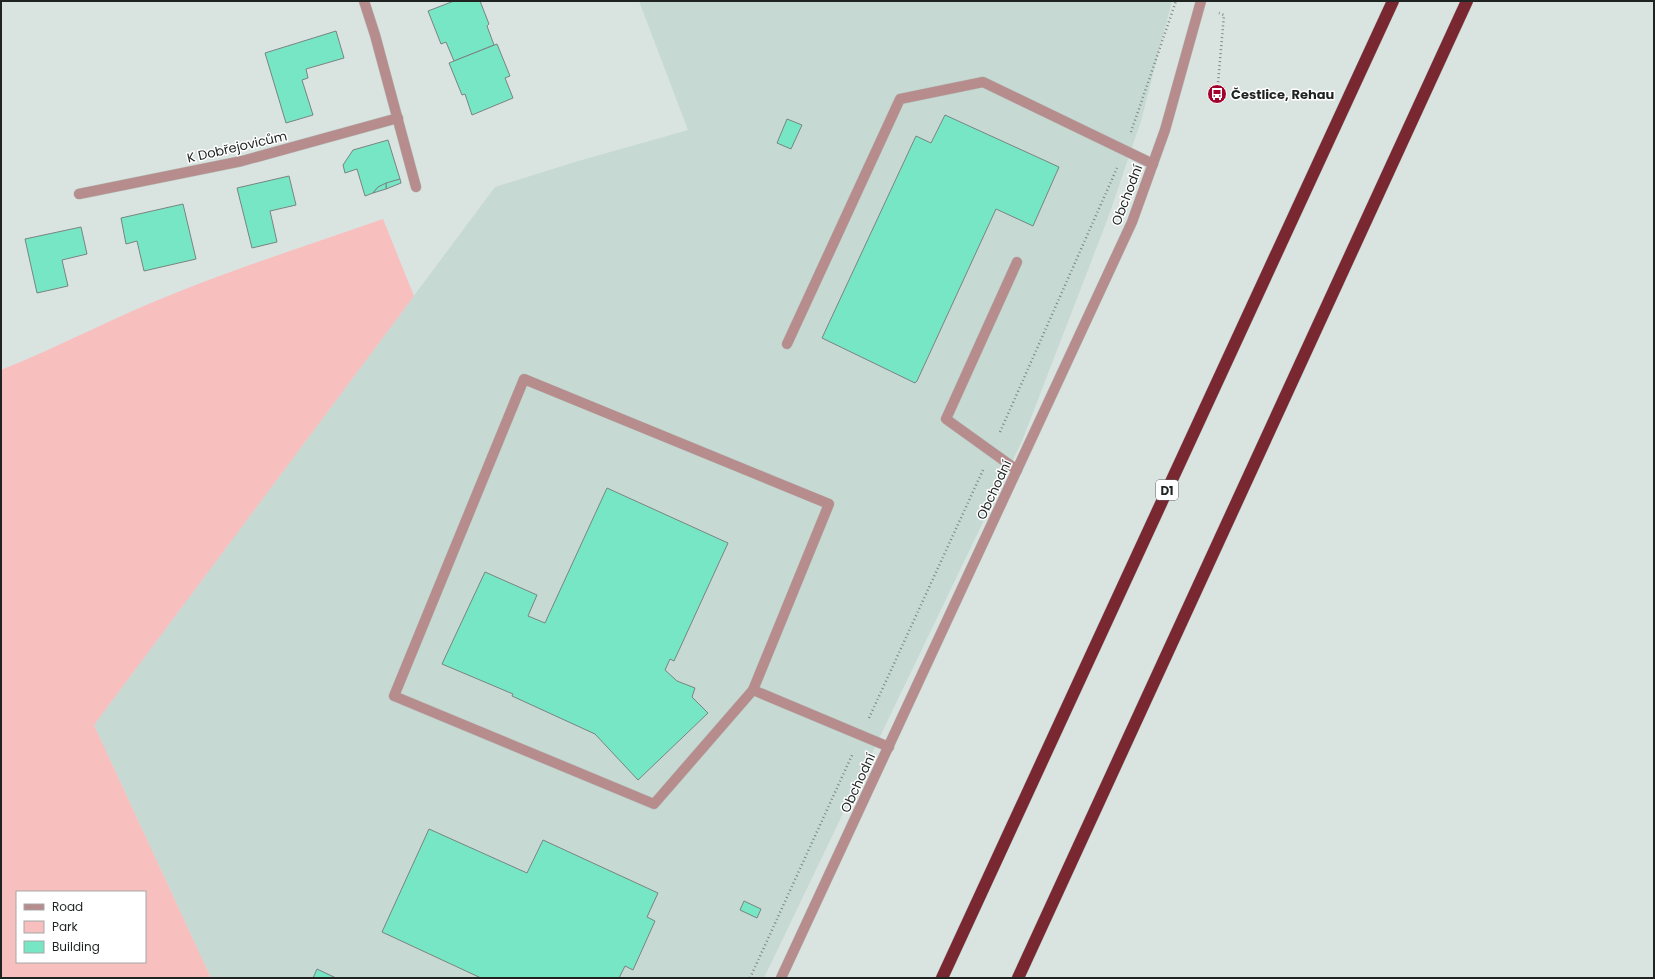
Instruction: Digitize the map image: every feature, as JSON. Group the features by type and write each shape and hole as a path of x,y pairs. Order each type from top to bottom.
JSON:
{"highway":[{"name":"D1","path":"942,978 1393,1"},
{"path":"1018,978 1467,1"}],"street":[{"path":"364,1 398,118 416,187"},
{"name":"Obchodní","path":"781,978 1132,222 1165,130 1201,1"},
{"path":"787,344 900,99 983,82 1153,164"},
{"name":"K Dobřejovicům","path":"79,194 242,161 398,118"},
{"path":"1017,262 946,419 1017,470"},
{"path":"524,379 829,504 753,690 654,804 394,696 524,379"},
{"path":"753,690 889,747"}],"path":[{"path":"750,978 992,452 1124,150 1176,1"}],"shaded area":[{"path":"639,1 1172,1 1141,121 1108,218 1022,441 764,978 211,978 94,725 495,187 575,162 688,130"}],"green space":[{"path":"383,219 414,296 94,725 211,978 1,978 1,370 156,301 254,263"}],"building":[{"path":"454,1 480,1 489,24 487,26 494,45 454,61 446,42 441,44 428,11"},
{"path":"336,31 344,58 306,69 308,78 302,80 313,115 286,123 265,53"},
{"path":"497,44 510,76 505,78 513,98 472,115 465,94 462,95 449,63"},
{"path":"945,115 1059,167 1033,226 996,209 915,383 822,338 916,136 931,143"},
{"path":"787,119 802,125 791,149 777,143"},
{"path":"388,140 400,179 378,187 373,193 365,196 357,169 345,173 343,165 353,150"},
{"path":"289,176 296,205 270,211 277,242 252,248 237,188"},
{"path":"400,179 401,183 386,189 386,183"},
{"path":"386,183 386,189 373,193 378,187"},
{"path":"183,204 196,259 144,271 137,241 126,244 121,218"},
{"path":"81,227 87,254 62,260 68,286 37,293 25,239"},
{"path":"607,488 728,543 674,661 670,659 665,670 677,681 695,688 692,697 708,713 638,780 595,734 512,696 513,694 442,664 485,572 537,595 528,616 545,623"},
{"path":"429,829 527,873 543,840 658,893 647,917 655,921 633,970 625,966 619,978 481,978 382,932"},
{"path":"744,901 761,909 757,918 740,910"},
{"path":"317,969 336,978 313,978"}],"place":[{"name":"Čestlice, Rehau","path":"1217,94"}]}
